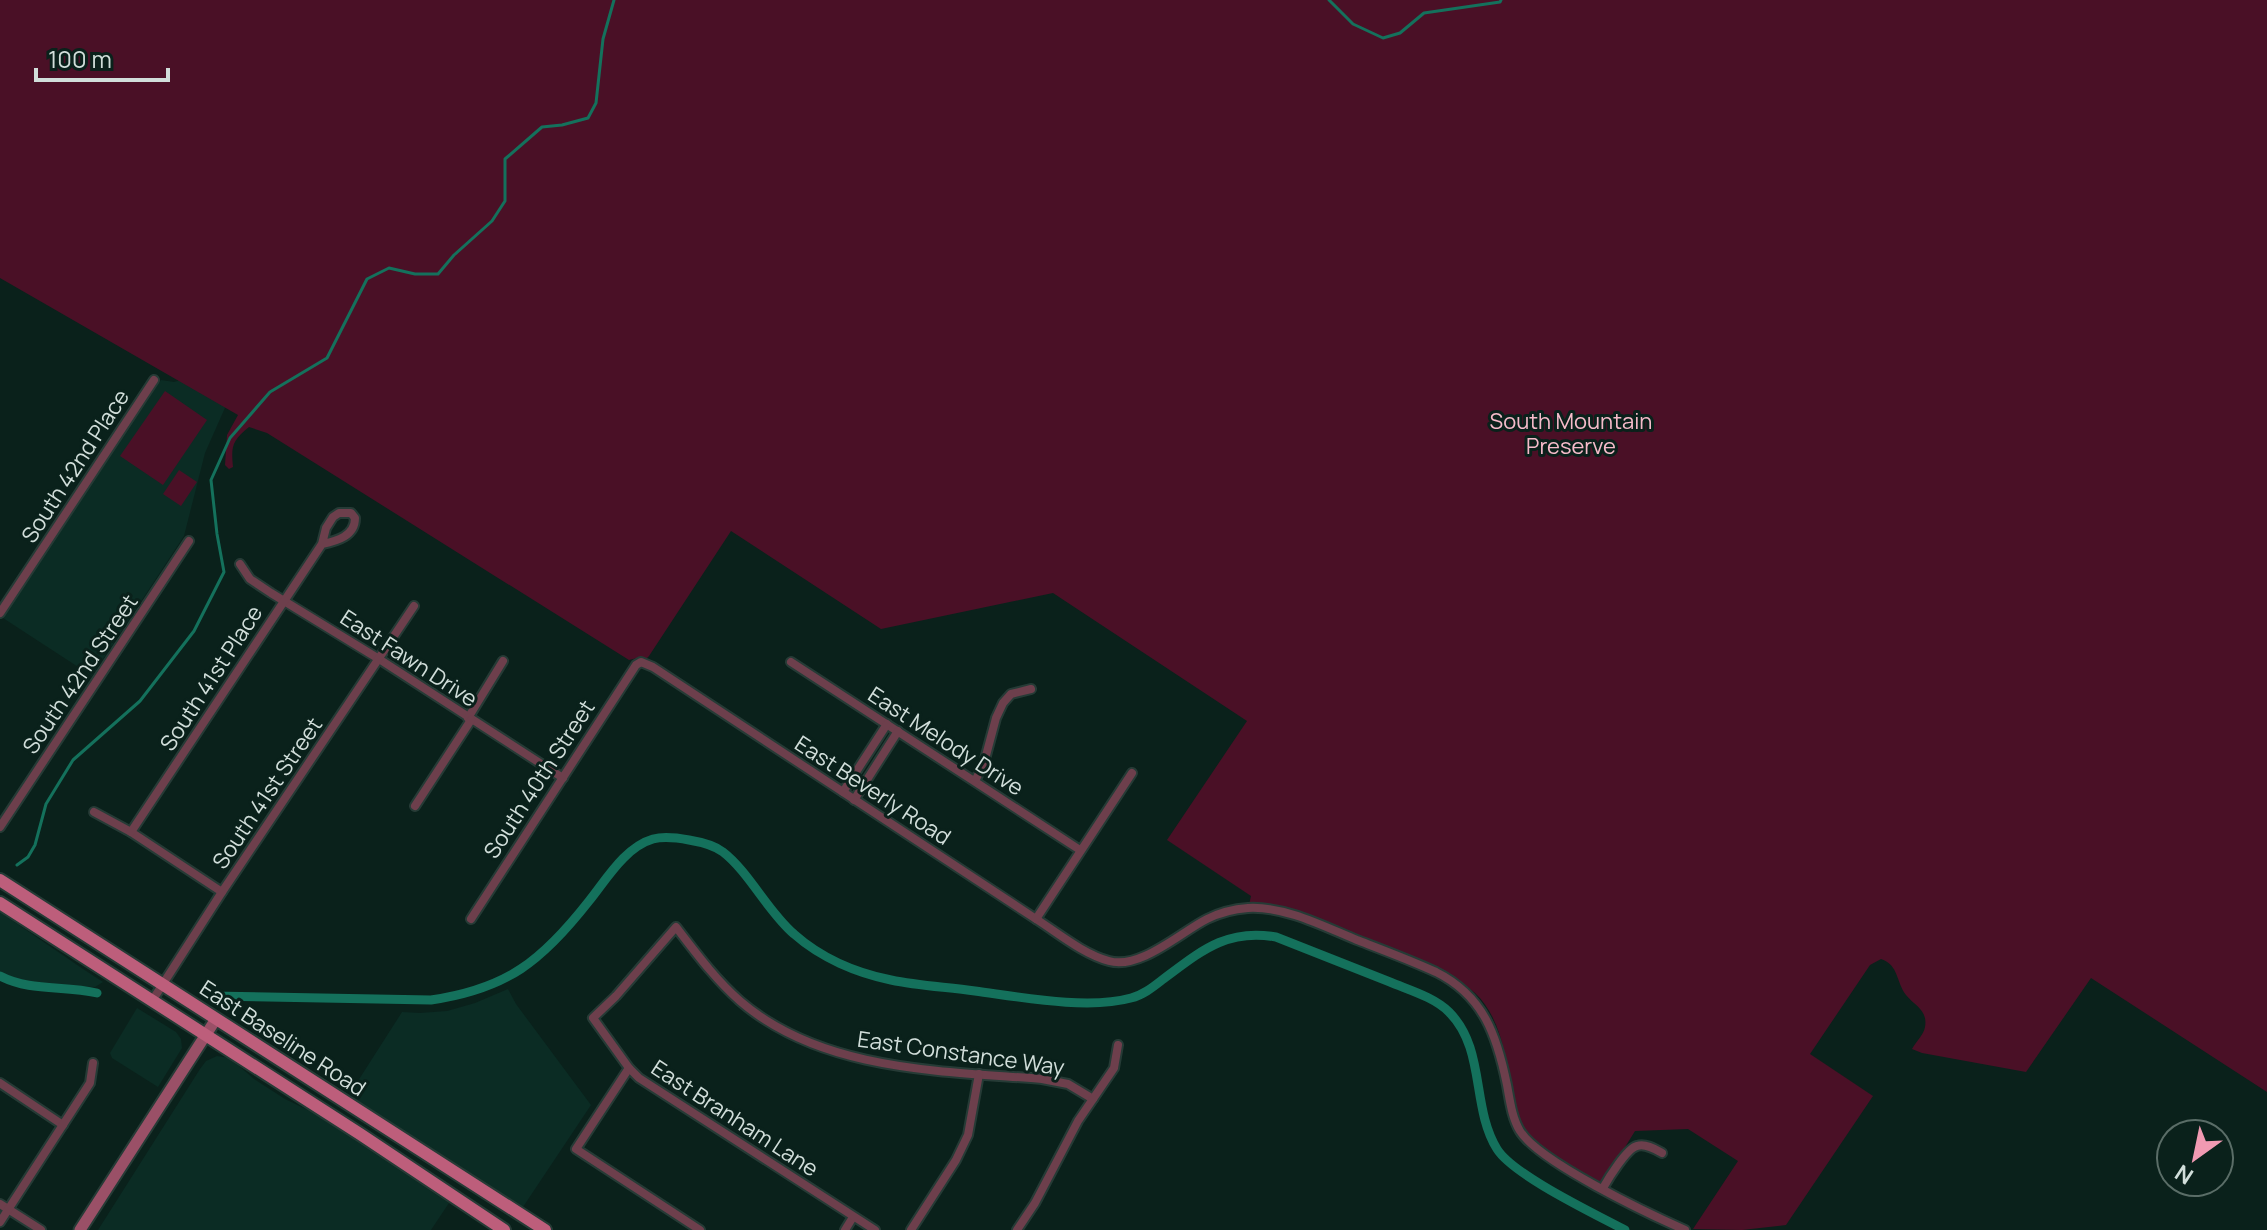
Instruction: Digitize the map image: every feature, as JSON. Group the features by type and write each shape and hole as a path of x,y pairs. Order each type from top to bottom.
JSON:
{"main road":[{"name":"East Baseline Road","path":"0,880 545,1230"},
{"name":"East Baseline Road","path":"0,903 504,1230"},
{"path":"80,1230 216,1019"},
{"path":"360,1134 371,1118"}],"street":[{"name":"South 42nd Place","path":"0,613 154,380"},
{"name":"South 41st Place","path":"131,832 322,544 333,517 339,513 351,513 355,525 350,533 322,544"},
{"name":"South 42nd Street","path":"0,827 189,541"},
{"name":"East Fawn Drive","path":"240,564 250,579 563,778"},
{"name":"South 41st Street","path":"152,1001 414,606"},
{"path":"415,806 503,661"},
{"name":"South 40th Street","path":"471,919 636,665 641,662"},
{"name":"East Beverly Road","path":"641,662 1036,919 1111,962 1135,960 1209,918 1246,908 1269,908 1438,973 1477,1004 1489,1023 1496,1040 1514,1119 1521,1132 1539,1151 1685,1230"},
{"name":"East Melody Drive","path":"791,662 1080,850"},
{"path":"975,781 1003,703 1011,694 1031,689"},
{"path":"843,792 887,724"},
{"path":"854,800 898,731"},
{"path":"1036,919 1132,773"},
{"path":"94,812 131,832 222,892"},
{"name":"East Branham Lane","path":"676,927 593,1018 639,1078 875,1230"},
{"name":"East Constance Way","path":"676,927 710,971 742,1002 777,1027 829,1051 883,1064 1042,1079 1068,1084 1093,1099"},
{"path":"1017,1230 1035,1203 1068,1138 1114,1068 1118,1045"},
{"path":"0,1222 4,1207 90,1083 93,1063"},
{"path":"629,1068 576,1149 700,1230"},
{"path":"911,1230 956,1160 968,1135 979,1074"},
{"path":"0,1083 63,1125"},
{"path":"1603,1188 1637,1145 1649,1146 1662,1153"},
{"path":"4,1207 41,1230"},
{"path":"845,1230 853,1217"}],"shaded area":[{"path":"187,378 228,401 205,453 184,536 92,676 3,618 161,380 174,382"},
{"path":"0,912 103,982 95,987 63,986 20,980 0,972"},
{"path":"508,989 591,1105 523,1207 349,1095 402,1012 447,1011"},
{"path":"137,1008 176,1032 181,1039 182,1048 158,1087 112,1058 110,1053"},
{"path":"217,1056 230,1058 254,1079 316,1114 449,1203 431,1230 98,1230 200,1069 206,1061"}],"green space":[{"name":"South Mountain Preserve","path":"0,0 2267,0 2267,1092 2091,978 2026,1072 1922,1053 1912,1049 1924,1030 1925,1016 1906,995 1891,965 1881,959 1870,965 1810,1054 1873,1096 1786,1225 1742,1230 1693,1229 1738,1161 1688,1129 1635,1131 1606,1178 1600,1182 1562,1161 1535,1143 1522,1127 1497,1027 1484,1003 1471,989 1439,970 1300,913 1249,905 1251,896 1167,840 1247,721 1053,593 881,629 731,531 649,656 645,660 641,657 629,660 267,433 249,427 243,432 234,444 233,467 229,469 225,465 227,435 238,415 0,278"},
{"path":"165,391 207,420 163,485 120,456"},
{"path":"179,470 197,482 181,506 163,494"}],"waterway":[{"path":"17,865 28,857 35,845 46,804 73,760 140,701 194,631 224,572 211,480 230,438 270,392 327,358 367,279 389,268 415,274 438,274 492,221 505,201 505,159 542,127 588,118 596,103 603,39 614,0"},
{"path":"1329,0 1353,24 1383,38 1400,33 1424,13 1501,0"},
{"path":"210,996 431,1000 481,988 502,980 538,956 572,922 625,857 643,843 662,838 698,842 719,850 732,860 776,915 805,943 852,969 902,982 1054,1001 1114,1001 1144,993 1202,952 1228,939 1258,935 1276,937 1413,991 1449,1012 1468,1043 1484,1115 1497,1149 1537,1182 1625,1230"},
{"path":"0,976 24,984 97,993"}]}
